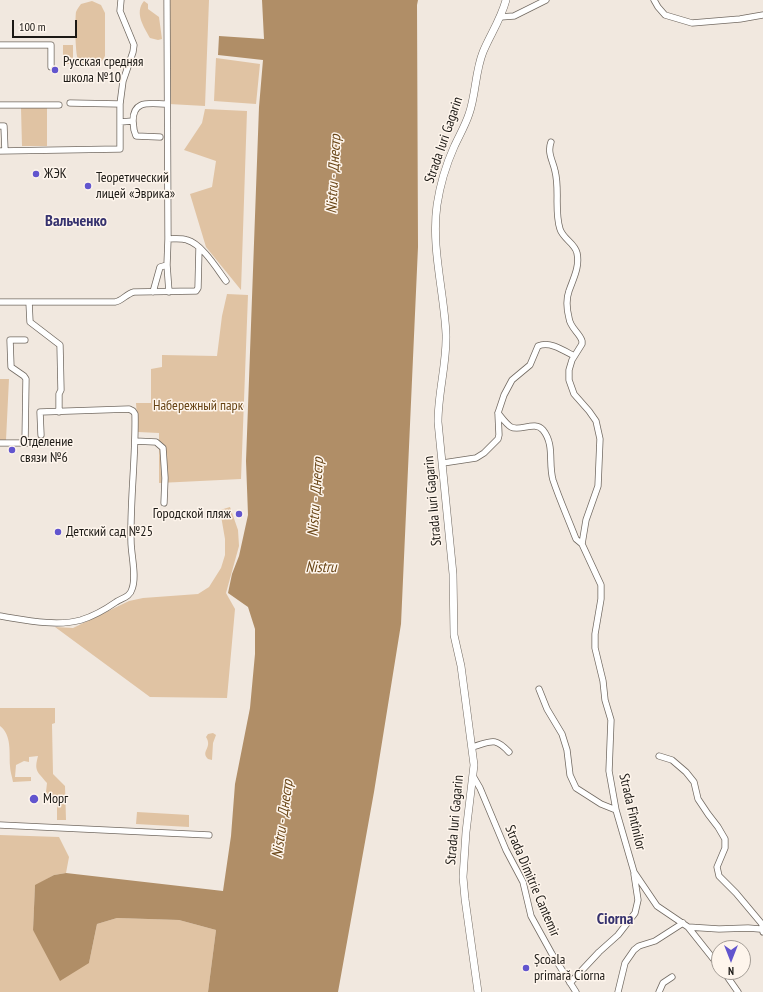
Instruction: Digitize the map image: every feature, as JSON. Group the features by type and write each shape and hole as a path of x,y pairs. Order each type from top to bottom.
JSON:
{"main road":[{"name":"Strada Iuri Gagarin","path":"478,992 463,877 466,832 474,765 461,666 454,635 453,574 439,428 438,405 446,334 436,251 437,205 448,160 469,114 480,62 485,46 500,17 506,0"}],"street":[{"path":"0,126 4,126 2,151 120,149 120,104 122,81 133,52 134,45 120,11 121,0"},
{"path":"167,0 167,265 169,292"},
{"path":"500,17 514,16 546,0"},
{"path":"654,0 662,13 665,15 692,23 740,19 763,15"},
{"path":"0,49 0,45 52,45 51,67"},
{"path":"70,103 120,104"},
{"path":"0,104 60,105"},
{"path":"160,137 136,136 133,114 136,108 142,104 167,104"},
{"path":"120,122 133,121"},
{"path":"551,142 549,152 556,172 558,188 557,213 560,230 574,246 577,253 577,266 568,293 569,321 573,329 582,339 582,344 574,356 569,370 570,385 577,397 596,421 600,439 598,486 586,520 582,544"},
{"path":"168,239 188,240 199,248 226,281"},
{"path":"0,302 120,302 130,293 194,292 198,290 199,248"},
{"path":"153,292 160,267 167,265"},
{"path":"29,302 30,322 60,345 61,390 58,412"},
{"path":"24,340 10,340 11,367 24,376 26,380 25,443"},
{"path":"443,463 471,460 484,453 499,437 498,413 504,395 512,380 530,365 538,346 548,344 574,356"},
{"path":"0,616 49,622 69,622 82,619 106,609 126,598 132,590 133,560 131,542 135,414 133,411 129,410 40,412 41,435"},
{"name":"Strada Fîntînilor","path":"498,413 506,423 515,428 536,426 542,429 550,445 553,480 576,539 582,544 602,586 594,641 596,657 603,681 605,700 611,720 609,771 616,810 634,872 660,909 686,925 711,956"},
{"path":"135,440 156,442 162,448 166,478 164,503"},
{"path":"0,443 40,443"},
{"path":"539,689 547,709 562,734 567,750 570,775 576,788 601,804 616,810"},
{"path":"472,747 495,741 501,744 509,752"},
{"path":"659,756 669,758 679,765 694,782 698,799 725,839 725,848 717,867 719,876 736,893 762,924 763,929"},
{"name":"Strada Dimitrie Cantemir","path":"473,776 480,788 506,850 523,882 532,916 552,954 576,992"},
{"path":"0,826 209,835"},
{"path":"570,983 599,952 615,938 635,913 638,900 634,872"},
{"path":"618,992 627,960 636,948 655,941 686,925"},
{"name":"Strada Fîntînilor","path":"686,925 719,929 763,929"},
{"path":"659,992 663,983 672,977"},
{"path":"730,980 738,992"}],"green space":[{"path":"169,0 209,0 205,106 169,104"},
{"path":"92,1 101,5 105,13 105,56 100,63 91,66 83,64 78,59 75,21 77,9 81,4"},
{"path":"144,1 148,4 148,9 159,17 162,39 158,40 150,38 143,25 140,10"},
{"path":"63,45 73,45 73,64 63,64"},
{"path":"216,58 260,64 256,104 214,101"},
{"path":"21,108 47,108 47,146 22,146"},
{"path":"205,109 247,111 241,290 206,247 190,194 212,187 216,161 184,150 202,123"},
{"name":"Набережный парк","path":"227,294 248,295 241,479 159,483 159,433 138,432 136,403 151,403 151,369 162,367 162,355 217,356 222,316"},
{"path":"0,379 9,379 6,440 0,440"},
{"path":"230,507 238,530 239,546 226,593 235,609 227,698 150,697 55,627 73,628 129,601 143,598 198,594 209,587 221,568 225,555 225,539 220,510"},
{"path":"0,708 55,708 55,723 52,724 53,774 65,786 66,820 57,820 57,795 52,799 46,792 47,783 36,768 38,756 29,757 29,762 24,761 16,765 15,777 31,777 31,781 13,782 10,768 10,750 8,739 4,730 0,726"},
{"path":"213,733 216,735 213,743 212,760 208,759 205,754 208,744 206,737 208,734"},
{"path":"137,812 189,815 189,827 136,824"},
{"path":"0,835 59,837 69,857 66,873 54,875 35,886 33,930 89,963 97,924 117,918 179,920 216,930 208,992 0,992"}],"water":[{"name":"Nistru","path":"262,0 418,0 418,247 401,624 374,792 338,992 208,992 216,930 179,920 117,918 97,924 89,963 60,981 33,930 35,885 54,875 66,873 223,891 231,836 235,784 250,708 255,654 255,629 248,607 228,593 232,574 239,556 248,515 246,461 259,107 263,60 218,55 219,36 264,39"}],"place":[{"name":"Русская средняя школа №10","path":"55,70"},
{"name":"ЖЭК","path":"36,174"},
{"name":"Теоретический лицей «Эврика»","path":"88,186"},
{"name":"Отделение связи №6","path":"12,450"},
{"name":"Городской пляж","path":"239,514"},
{"name":"Детский сад №25","path":"58,532"},
{"name":"Морг","path":"34,799"},
{"name":"Școala primară Ciorna","path":"526,968"}],"district":[{"name":"Вальченко","path":"76,221"},
{"name":"Ciorna","path":"615,919"}],"water label":[{"name":"Nistru - Днестр","path":"334,174"},
{"name":"Nistru - Днестр","path":"316,497"},
{"name":"Nistru - Днестр","path":"283,819"}]}
